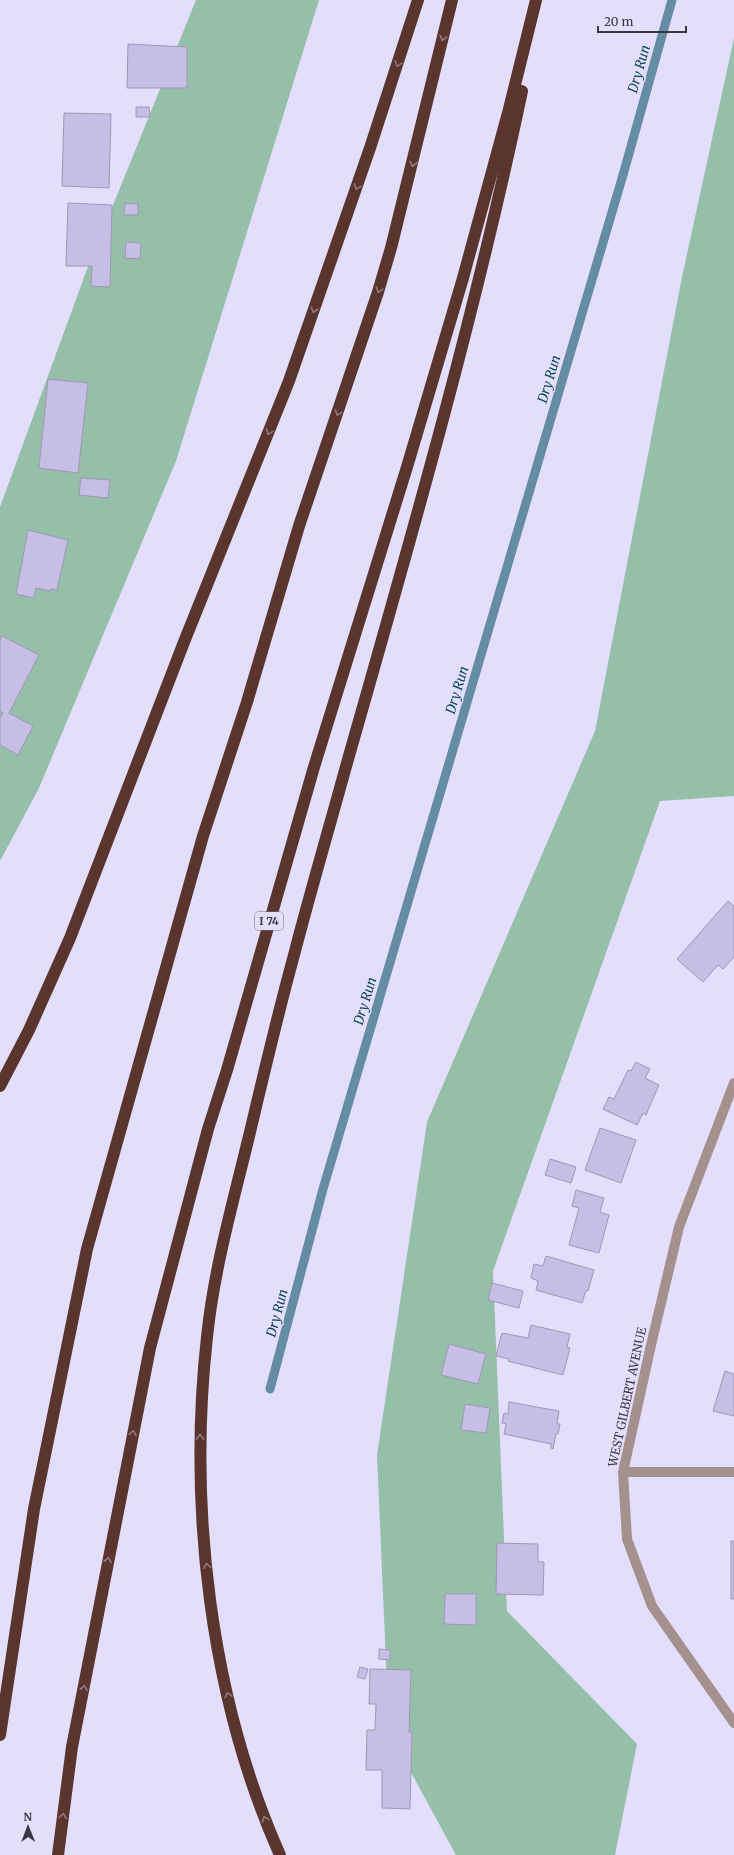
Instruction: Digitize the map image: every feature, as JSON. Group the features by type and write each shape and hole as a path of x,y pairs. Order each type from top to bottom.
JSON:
{"highway":[{"path":"0,1086 29,1030 70,938 184,642 289,381 370,148 418,0"},
{"path":"0,1735 34,1509 87,1250 159,986 203,836 247,702 300,526 371,314 401,215 452,0"},
{"path":"280,1855 258,1798 237,1733 226,1689 211,1600 201,1510 200,1463 202,1386 207,1334 217,1271 293,956 396,588 483,263 508,159 528,63 537,0"},
{"name":"I 74","path":"58,1855 72,1747 150,1348 208,1129 227,1070 256,964 314,767 407,467 463,278 537,0"}],"street":[{"name":"WEST GILBERT AVENUE","path":"734,1083 679,1227 623,1472 627,1539 652,1606 734,1723"},
{"path":"623,1472 734,1472"}],"green space":[{"path":"196,0 319,0 176,461 39,788 0,861 0,507 86,272"},
{"path":"734,38 734,796 660,801 493,1271 507,1611 637,1744 615,1855 456,1855 389,1732 377,1455 427,1122 595,731 682,277"}],"building":[{"path":"128,44 187,47 187,88 127,88"},
{"path":"136,107 149,107 150,117 136,117"},
{"path":"64,113 111,114 109,188 62,186"},
{"path":"68,203 112,205 110,287 91,286 92,266 66,266"},
{"path":"125,203 138,204 138,215 124,215"},
{"path":"126,242 141,243 140,259 125,258"},
{"path":"48,379 88,383 78,473 39,468"},
{"path":"81,478 110,480 108,498 79,495"},
{"path":"28,530 68,540 57,590 51,589 50,591 36,588 34,598 16,594"},
{"path":"2,636 39,655 9,713 33,726 18,755 0,745 0,718 3,713 0,711 0,640"},
{"path":"728,901 734,906 734,957 723,969 718,965 703,982 677,959"},
{"path":"636,1062 650,1069 645,1078 659,1085 646,1115 643,1113 637,1125 603,1109 609,1097 614,1099 628,1070 631,1071"},
{"path":"600,1128 636,1140 621,1183 585,1170"},
{"path":"550,1159 576,1167 571,1183 545,1175"},
{"path":"576,1190 604,1198 600,1212 609,1215 599,1253 569,1245 579,1208 572,1206"},
{"path":"546,1256 594,1270 588,1291 586,1290 582,1303 536,1290 538,1281 531,1278 534,1264 543,1266"},
{"path":"492,1283 523,1291 519,1308 488,1300"},
{"path":"531,1325 570,1334 567,1347 570,1348 563,1375 508,1361 509,1359 496,1356 502,1333 528,1338"},
{"path":"449,1344 486,1354 478,1384 441,1375"},
{"path":"725,1371 734,1374 734,1416 713,1411"},
{"path":"509,1402 559,1411 557,1424 560,1424 553,1449 551,1448 551,1444 504,1434 506,1424 502,1423 504,1413 508,1414"},
{"path":"465,1404 490,1408 486,1433 461,1430"},
{"path":"731,1541 734,1541 734,1599 731,1599"},
{"path":"497,1543 538,1544 538,1562 544,1562 543,1595 496,1594"},
{"path":"445,1594 476,1594 476,1625 444,1624"},
{"path":"379,1649 390,1650 390,1660 379,1659"},
{"path":"360,1667 368,1669 365,1679 357,1677"},
{"path":"370,1669 411,1670 409,1732 412,1732 410,1809 382,1808 382,1770 366,1770 367,1730 375,1730 376,1704 369,1704"}],"waterway":[{"name":"Dry Run","path":"270,1389 323,1189 623,175 672,0"}]}
